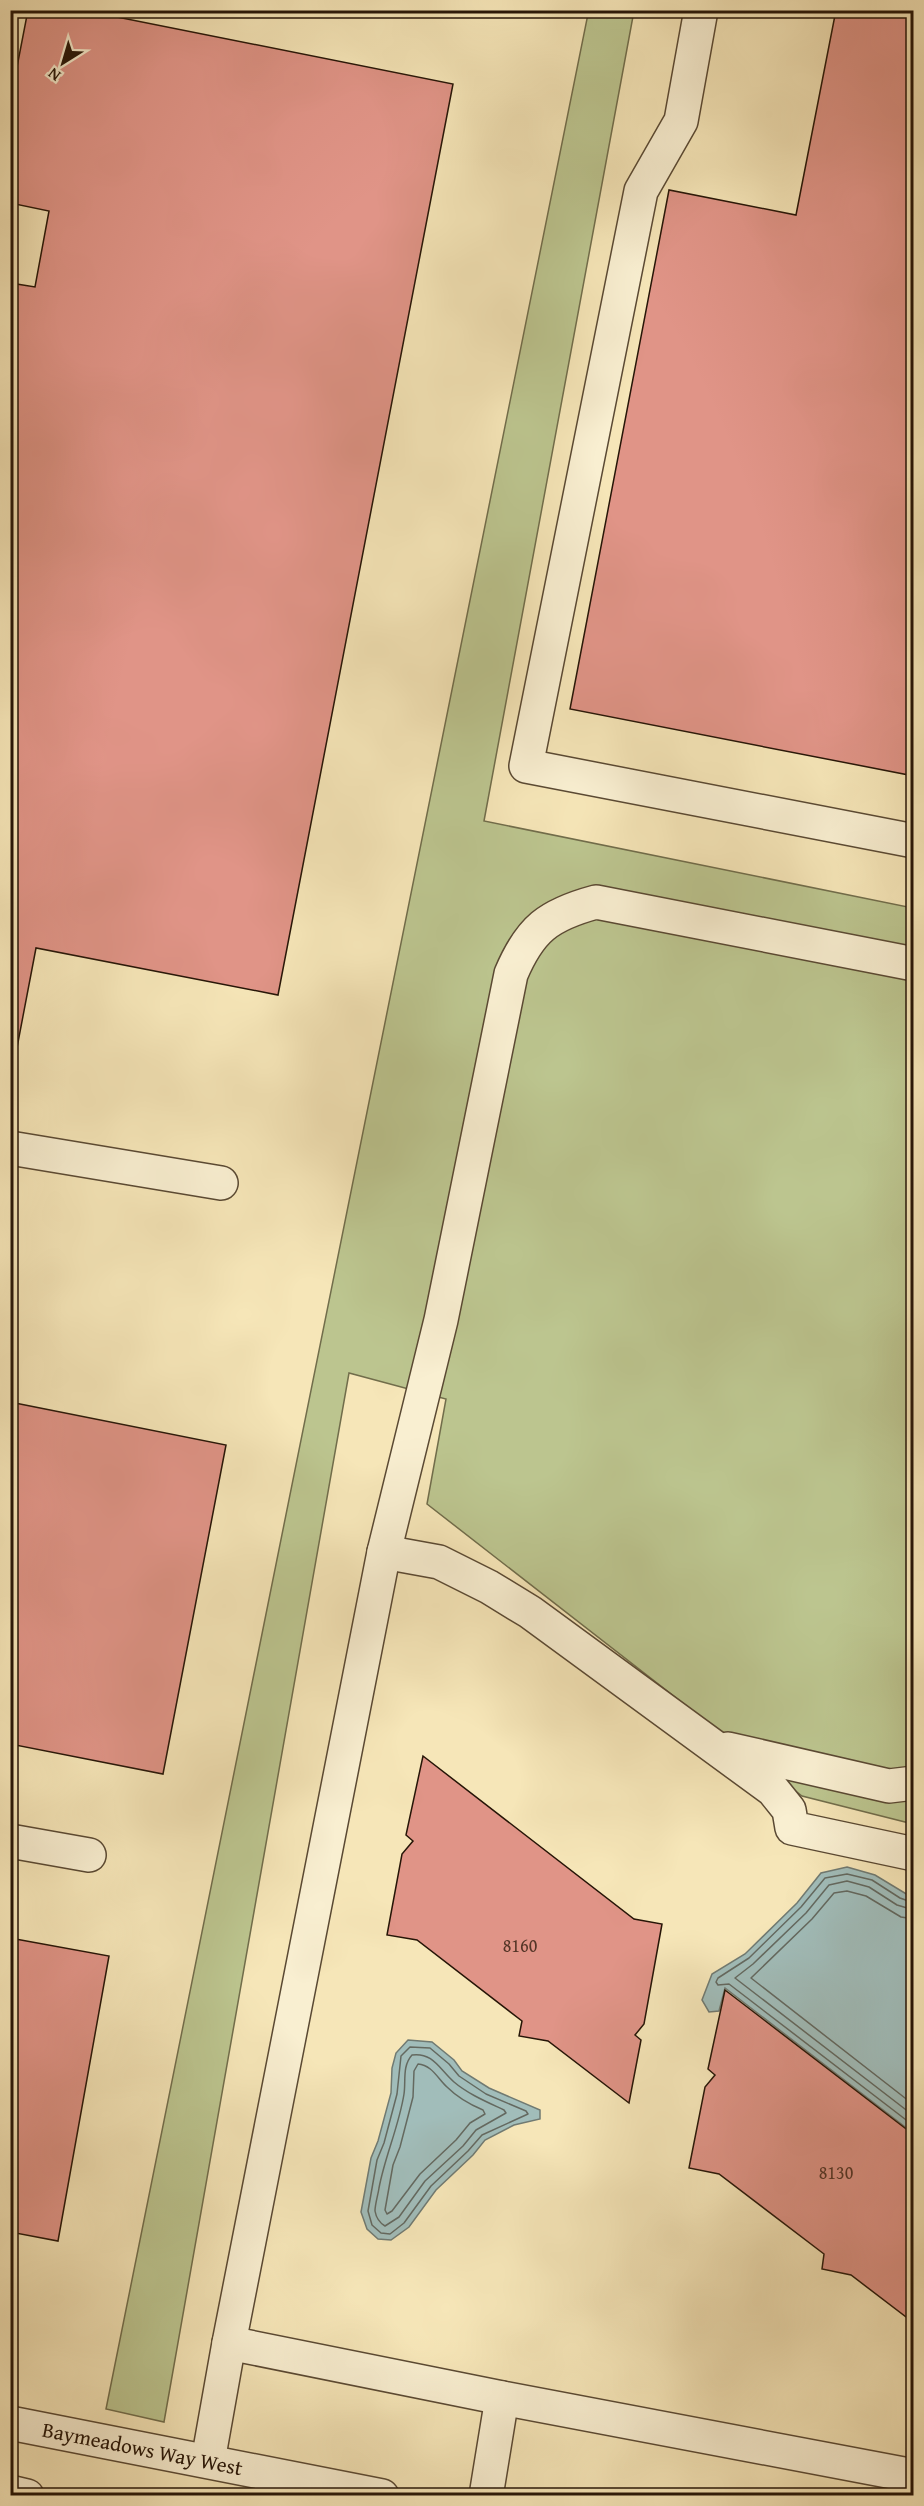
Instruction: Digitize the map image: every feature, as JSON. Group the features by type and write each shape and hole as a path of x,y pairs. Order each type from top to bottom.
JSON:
{"street":[{"path":"701,10 681,121 641,191 526,766 914,841"},
{"path":"208,2461 229,2343 384,1552 441,1320 510,974 522,948 544,924 570,909 596,902 914,964"},
{"path":"10,1148 221,1183"},
{"path":"384,1552 439,1562 489,1587 530,1612 773,1790 789,1810 792,1828 914,1854"},
{"path":"713,1746 889,1786 914,1783"},
{"path":"10,1841 89,1855"},
{"path":"229,2343 502,2398 914,2476"},
{"path":"486,2496 502,2398"},
{"name":"Baymeadows Way West","path":"10,2423 382,2496"},
{"path":"10,2492 27,2496"}],"green space":[{"path":"566,11 634,11 484,821 913,908 913,1824 802,1796 427,1504 446,1399 349,1373 164,2422 106,2409 588,14"}],"water":[{"path":"847,1867 875,1875 913,1898 913,2133 725,1988 719,2011 709,2012 702,2000 712,1974 745,1954 797,1903 821,1873"},
{"path":"408,2040 432,2042 454,2060 462,2071 489,2088 540,2110 540,2119 514,2125 485,2140 473,2155 436,2190 409,2227 391,2240 378,2239 367,2229 361,2212 371,2158 391,2093 392,2068 396,2053"}],"building":[{"path":"28,10 82,10 453,84 278,995 36,948 11,1079 10,283 35,287 49,211 10,203 10,103"},
{"path":"836,10 914,10 914,776 570,709 669,190 796,215"},
{"path":"10,1402 226,1445 163,1774 10,1744"},
{"path":"423,1756 634,1919 662,1924 644,2024 635,2035 641,2040 629,2103 548,2041 519,2036 522,2021 417,1940 387,1935 402,1854 413,1841 406,1835"},
{"path":"10,1938 109,1956 58,2241 10,2232"},
{"path":"725,1990 914,2135 914,2323 851,2275 822,2269 824,2254 719,2174 689,2168 705,2087 715,2075 708,2069"}]}
